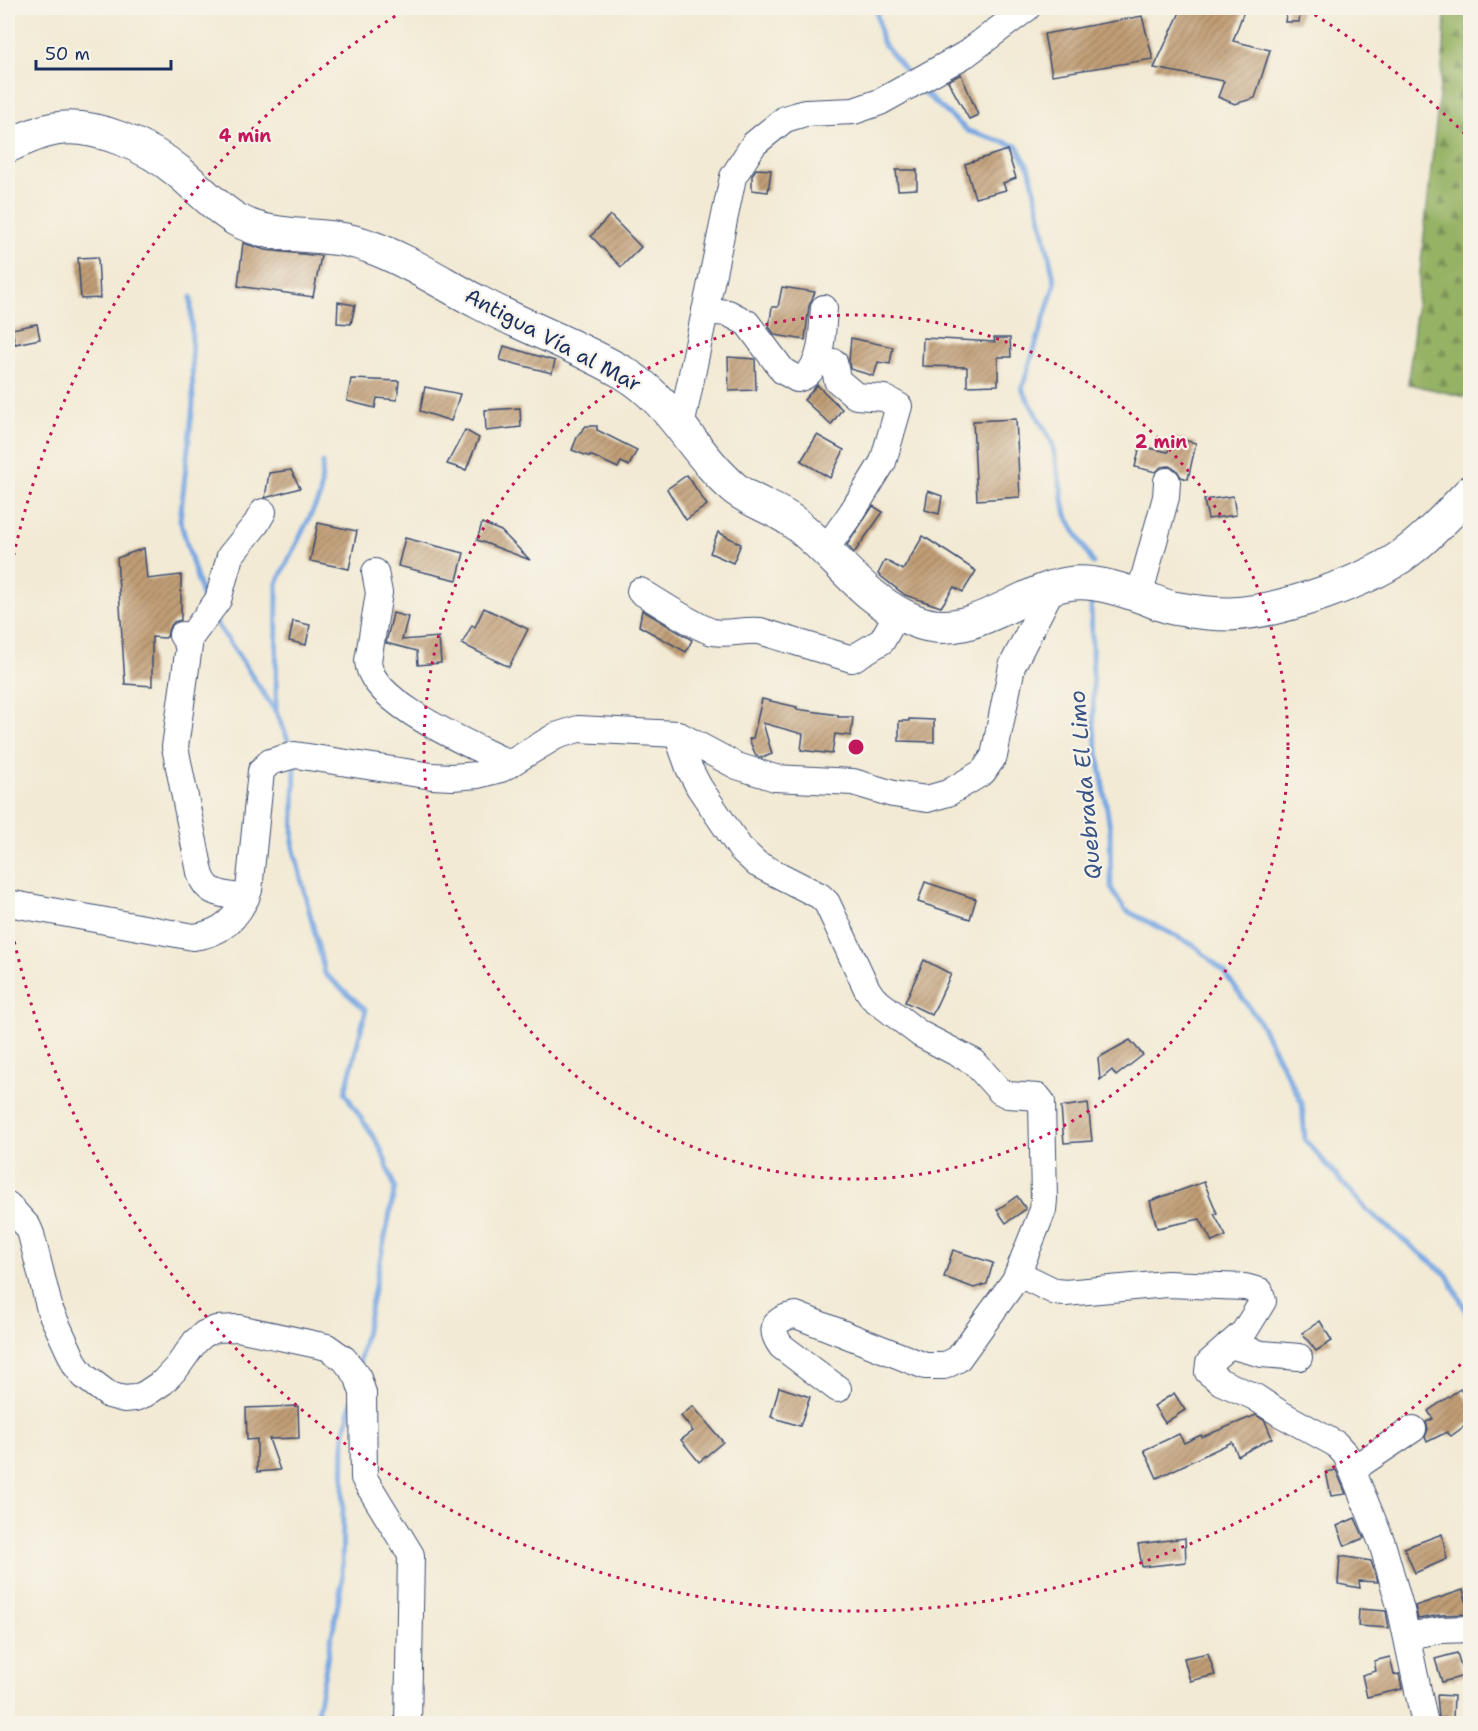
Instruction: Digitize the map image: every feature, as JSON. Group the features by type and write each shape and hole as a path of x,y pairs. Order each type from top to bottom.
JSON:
{"main road":[{"name":"Antigua Vía al Mar","path":"8,146 35,134 58,128 89,129 134,143 175,168 220,209 241,222 269,231 339,238 367,245 418,268 502,314 627,374 647,388 734,488 788,518 811,536 862,589 918,622 946,626 973,622 1053,586 1080,582 1139,596 1173,609 1231,614 1296,602 1373,574 1408,552 1470,492"}],"street":[{"path":"681,427 733,177 754,144 785,119 805,113 854,111 880,102 966,54 1027,8"},
{"path":"705,311 728,313 747,323 783,372 797,379 806,377 813,368 820,348 824,308"},
{"path":"825,550 884,462 898,406 884,398 856,396 837,380 834,362"},
{"path":"1139,596 1166,497 1167,481"},
{"path":"246,898 216,892 207,888 203,883 175,747 189,646 230,556 263,512"},
{"path":"375,572 379,593 368,661 368,669 372,676 388,695 411,713 510,764"},
{"path":"8,903 193,937 204,936 224,927 238,913 249,890 259,775 263,767 270,762 295,755 452,777 478,775 501,769 556,736 578,729 677,734 737,766 775,778 853,782 893,794 927,799 948,794 983,772 994,756 1012,666 1053,586"},
{"path":"640,591 708,631 726,633 760,631 852,659 882,641 898,612"},
{"path":"677,734 689,768 699,787 740,848 757,864 820,897 827,903 873,998 920,1034 974,1062 999,1091 1008,1095 1038,1097 1042,1100 1043,1210 1019,1274 958,1359 944,1366 925,1366 796,1315 787,1316 774,1326 773,1332 781,1346 838,1389"},
{"path":"8,1204 28,1227 31,1234 50,1310 76,1366 84,1376 109,1395 124,1399 145,1394 163,1382 195,1342 204,1334 216,1329 238,1328 327,1347 344,1359 357,1375 363,1393 364,1478 411,1555 408,1724"},
{"path":"1019,1274 1056,1292 1065,1293 1167,1284 1245,1287 1260,1291 1263,1301 1248,1327 1209,1363 1208,1372 1211,1376 1255,1397 1342,1449 1353,1469 1382,1543 1407,1636 1425,1724"},
{"path":"1229,1345 1262,1354 1299,1357"},
{"path":"1353,1469 1413,1429"},
{"path":"1407,1636 1441,1630 1470,1629"}],"green space":[{"path":"1445,8 1470,8 1470,398 1408,384 1444,49"}],"building":[{"path":"1182,8 1245,8 1233,41 1270,50 1255,98 1235,104 1218,97 1224,81 1154,68"},
{"path":"1287,8 1301,8 1299,22 1285,22"},
{"path":"1142,16 1153,59 1052,75 1044,34"},
{"path":"961,74 978,115 969,119 948,81"},
{"path":"1007,150 1016,178 1003,183 1006,190 975,198 965,164"},
{"path":"756,169 771,170 768,192 752,190 752,175"},
{"path":"896,170 917,170 917,189 898,190"},
{"path":"610,215 641,247 621,267 591,236"},
{"path":"243,243 265,250 321,256 313,297 238,286"},
{"path":"98,257 100,298 81,299 78,258"},
{"path":"782,287 815,292 809,306 805,340 775,335 769,327 772,307 778,307"},
{"path":"338,302 355,305 351,324 337,323"},
{"path":"37,324 40,339 15,344 12,329"},
{"path":"851,338 893,347 890,364 878,362 874,376 850,369"},
{"path":"923,338 995,342 994,338 1010,338 1011,357 998,357 998,385 967,386 967,367 922,366"},
{"path":"504,346 555,361 552,373 500,360"},
{"path":"728,357 755,359 756,390 729,391"},
{"path":"351,379 399,381 397,400 377,398 375,408 347,401"},
{"path":"817,385 842,409 831,425 804,400"},
{"path":"425,387 460,394 451,421 420,411"},
{"path":"520,408 521,427 486,431 485,410"},
{"path":"1016,419 1020,497 977,500 973,421"},
{"path":"586,426 597,426 597,430 637,450 629,466 621,462 618,468 590,455 590,457 572,450 578,435"},
{"path":"465,430 479,438 466,470 447,464"},
{"path":"817,435 844,450 830,478 801,461"},
{"path":"1171,437 1196,443 1188,479 1181,477 1176,469 1169,466 1161,467 1156,472 1135,467 1140,446 1168,452"},
{"path":"291,470 300,488 265,498 269,473"},
{"path":"687,475 707,505 686,520 667,489"},
{"path":"928,491 942,496 939,514 925,510"},
{"path":"1233,496 1236,515 1208,519 1204,500"},
{"path":"873,506 883,512 854,553 847,545"},
{"path":"318,523 357,531 349,569 310,561"},
{"path":"482,523 501,531 530,560 477,540"},
{"path":"718,532 741,544 733,563 710,553"},
{"path":"923,536 976,571 963,592 954,587 941,607 905,595 878,574 885,560 903,570"},
{"path":"405,538 464,553 457,580 398,566"},
{"path":"144,548 147,579 181,575 181,620 174,622 169,628 167,637 152,637 152,686 125,684 117,558"},
{"path":"484,608 528,629 509,667 462,644 472,625 475,627"},
{"path":"642,610 692,640 686,652 639,626"},
{"path":"393,613 408,617 402,640 439,637 441,663 418,665 417,651 386,643"},
{"path":"293,621 310,625 306,645 289,641"},
{"path":"762,699 797,707 796,709 838,715 838,717 853,717 851,736 835,734 832,754 801,750 803,734 763,723 772,754 762,758 756,756 749,739 753,738"},
{"path":"909,719 934,720 934,742 899,741 899,721 909,721"},
{"path":"925,882 976,899 970,919 918,902"},
{"path":"924,960 951,974 932,1015 905,1002"},
{"path":"1130,1040 1143,1055 1116,1076 1112,1070 1100,1080 1098,1058"},
{"path":"1088,1103 1092,1141 1064,1143 1061,1107"},
{"path":"1204,1182 1217,1213 1214,1214 1226,1236 1212,1242 1200,1219 1157,1228 1150,1201"},
{"path":"1017,1196 1026,1209 1006,1223 997,1210"},
{"path":"953,1250 993,1263 987,1284 974,1288 944,1277"},
{"path":"1320,1321 1332,1341 1316,1351 1302,1333"},
{"path":"779,1387 810,1397 800,1426 771,1417"},
{"path":"1460,1389 1470,1404 1470,1422 1451,1436 1447,1432 1427,1442 1426,1422 1433,1419 1428,1411"},
{"path":"1174,1393 1185,1410 1165,1423 1154,1406"},
{"path":"298,1406 299,1438 269,1439 280,1470 257,1472 257,1439 247,1440 246,1408"},
{"path":"693,1406 723,1442 699,1462 681,1440 693,1431 681,1416"},
{"path":"1256,1415 1265,1421 1272,1438 1238,1456 1232,1442 1157,1478 1144,1450 1179,1434 1184,1443"},
{"path":"1336,1470 1346,1494 1331,1496 1326,1472"},
{"path":"1355,1518 1364,1538 1345,1546 1337,1526"},
{"path":"1442,1534 1447,1559 1415,1573 1404,1548"},
{"path":"1185,1538 1186,1562 1142,1567 1138,1544"},
{"path":"1340,1556 1371,1561 1378,1582 1359,1581 1360,1588 1338,1584"},
{"path":"1463,1590 1470,1614 1440,1615 1418,1619 1415,1606"},
{"path":"1359,1609 1386,1611 1389,1628 1358,1626"},
{"path":"1208,1653 1215,1675 1190,1681 1184,1658"},
{"path":"1457,1653 1464,1676 1442,1682 1435,1659"},
{"path":"1390,1657 1394,1675 1399,1674 1402,1689 1367,1697 1362,1675 1376,1671 1374,1661"},
{"path":"1437,1695 1454,1696 1453,1718 1439,1718"}],"waterway":[{"name":"Quebrada El Limo","path":"876,8 882,42 910,76"},
{"name":"Quebrada El Limo","path":"920,89 968,131 1017,146 1030,170 1055,283 1022,389 1052,442 1066,515 1093,563"},
{"path":"191,297 193,404 180,520 205,606"},
{"path":"276,712 277,583 320,496 323,463"},
{"name":"Quebrada El Limo","path":"1091,603 1094,729 1110,828 1111,888 1125,910 1195,946 1224,972 1259,1021 1302,1103 1305,1140 1367,1210 1447,1275 1470,1318"},
{"path":"214,619 276,712 292,749"},
{"path":"295,764 293,846 325,974 366,1010 345,1093 381,1149 395,1188 359,1364"},
{"path":"315,1724 342,1582 344,1437 352,1400"}]}
